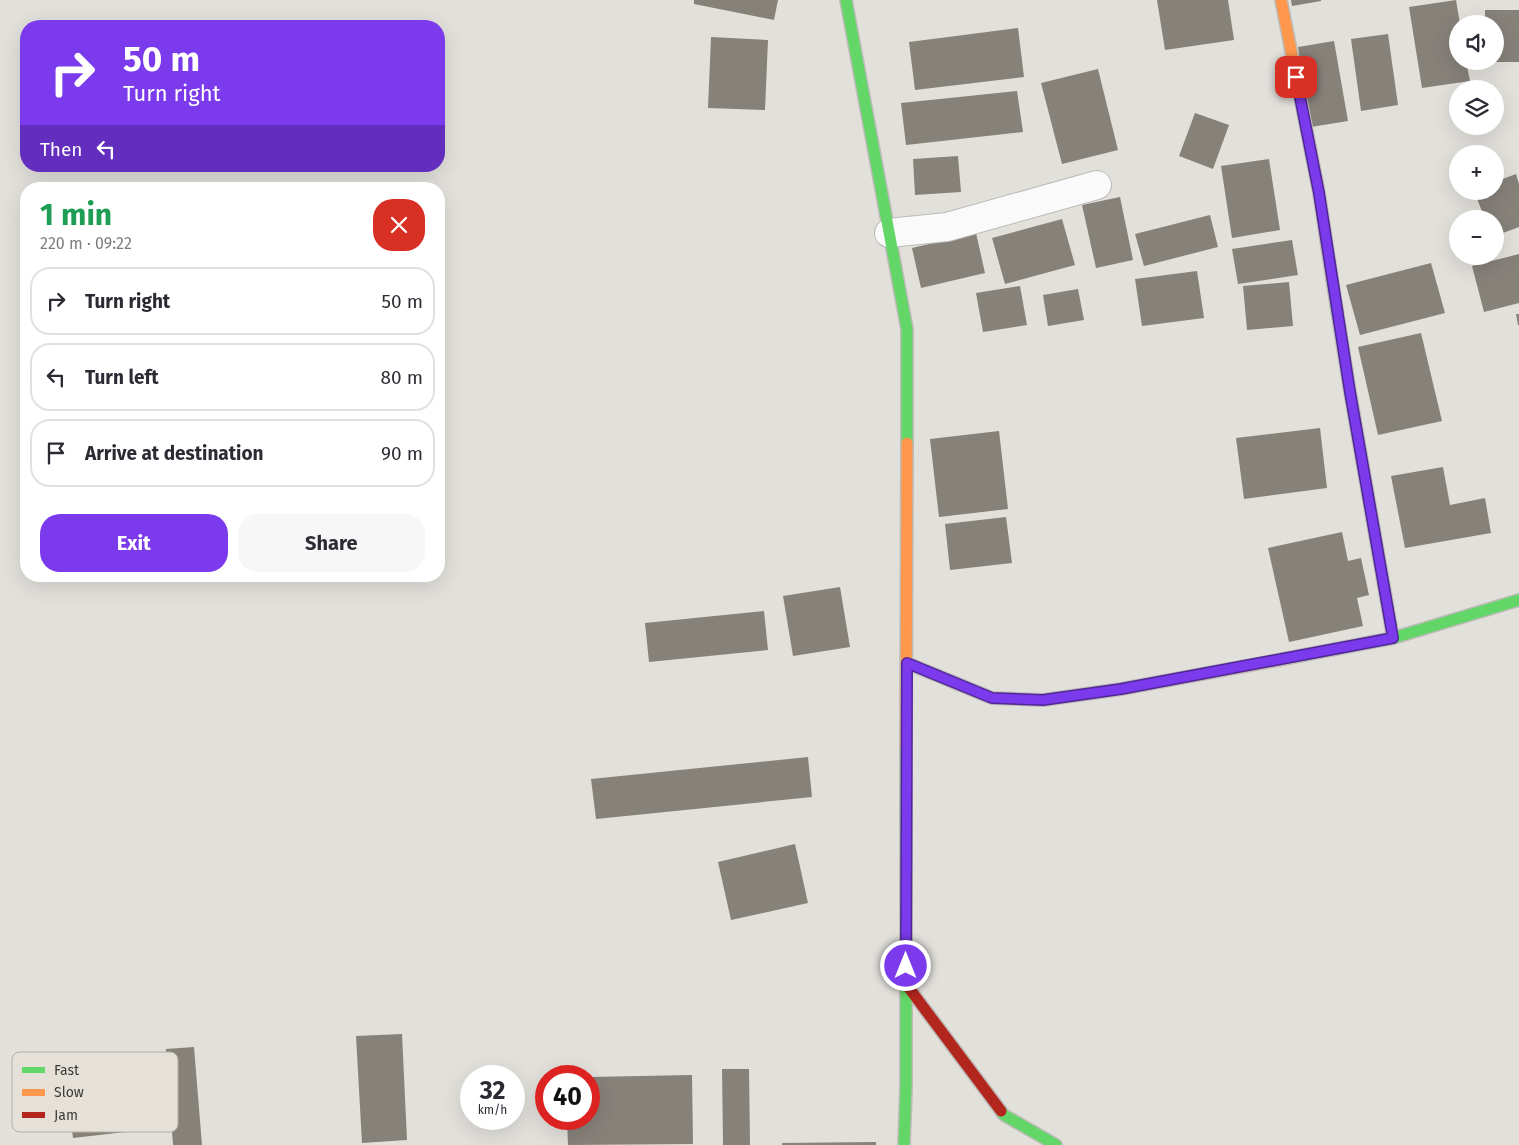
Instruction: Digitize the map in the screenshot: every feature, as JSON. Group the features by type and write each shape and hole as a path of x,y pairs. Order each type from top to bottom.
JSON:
{"main road":[{"path":"846,0 907,329 906,1088 904,1145"},
{"path":"1281,0 1319,193 1350,392 1393,638"},
{"path":"907,663 992,698 1043,700 1121,689 1393,638 1519,600"},
{"path":"906,984 1004,1115 1056,1145"}],"street":[{"path":"889,233 947,228 1097,185"}],"building":[{"path":"694,0 778,0 774,20 694,4"},
{"path":"1157,0 1228,0 1234,40 1165,50"},
{"path":"1291,0 1321,0 1321,1 1292,6"},
{"path":"1456,0 1458,15 1449,15 1449,70 1468,70 1470,80 1449,80 1449,84 1422,88 1409,7"},
{"path":"1485,10 1519,10 1519,62 1504,62 1504,15 1485,15"},
{"path":"1018,28 1024,77 915,90 909,42"},
{"path":"1388,34 1398,105 1361,111 1351,39"},
{"path":"711,37 768,40 765,110 708,108"},
{"path":"1334,41 1348,121 1311,127 1298,47"},
{"path":"1098,69 1118,150 1062,164 1041,83"},
{"path":"1017,91 1023,132 906,145 901,103"},
{"path":"1195,113 1229,125 1213,169 1179,156"},
{"path":"958,156 961,192 915,195 913,159"},
{"path":"1269,159 1280,230 1232,238 1221,166"},
{"path":"1516,174 1519,184 1519,227 1504,233 1504,210 1481,210 1478,200 1504,200 1504,179"},
{"path":"1120,197 1133,260 1096,268 1082,205"},
{"path":"1210,215 1218,247 1144,266 1135,234"},
{"path":"1062,219 1075,265 1005,284 992,238"},
{"path":"976,233 985,273 921,288 912,248"},
{"path":"1292,240 1298,275 1238,284 1232,249"},
{"path":"1519,254 1519,303 1484,312 1472,266 1504,265 1504,258"},
{"path":"1431,263 1445,313 1360,335 1346,285"},
{"path":"1197,271 1204,318 1142,326 1135,279"},
{"path":"1289,282 1293,326 1247,330 1243,286"},
{"path":"1020,286 1027,325 983,332 976,293"},
{"path":"1078,289 1084,320 1048,326 1043,295"},
{"path":"1516,314 1519,314 1519,325 1518,325"},
{"path":"1421,333 1442,421 1378,435 1358,347"},
{"path":"1320,428 1327,488 1244,499 1236,438"},
{"path":"999,431 1008,509 939,517 930,439"},
{"path":"1443,467 1450,505 1485,498 1491,533 1405,548 1391,476"},
{"path":"1006,517 1012,563 950,570 945,524"},
{"path":"1342,532 1348,561 1361,558 1369,595 1357,598 1363,626 1289,642 1268,548"},
{"path":"840,587 850,647 793,656 783,596"},
{"path":"764,611 768,650 649,662 645,623"},
{"path":"808,757 812,797 596,819 591,779"},
{"path":"795,844 808,903 731,920 718,862"},
{"path":"402,1034 407,1140 362,1143 356,1036"},
{"path":"194,1047 202,1145 173,1145 172,1132 178,1132 178,1052 166,1052 166,1049"},
{"path":"722,1069 749,1069 750,1145 723,1145"},
{"path":"692,1075 693,1144 568,1145 567,1130 600,1130 600,1077"},
{"path":"72,1132 125,1132 73,1138"},
{"path":"876,1142 876,1145 782,1145 782,1143"}],"traffic: fast":[{"path":"846,0 907,329 907,443"},
{"path":"1332,279 1393,638"},
{"path":"1283,659 1393,638 1519,600"},
{"path":"904,1145 906,1088 906,747"},
{"path":"1001,1111 1004,1115 1056,1145"}],"traffic: slow":[{"path":"1281,0 1319,193 1332,279"},
{"path":"906,747 907,443"},
{"path":"907,663 992,698 1043,700 1121,689 1283,659"}],"traffic: jam":[{"path":"906,984 1001,1111"}],"route":[{"path":"906,966 907,663 949,682 992,698 1043,700 1121,689 1393,638 1350,392 1319,193 1296,77"}]}
